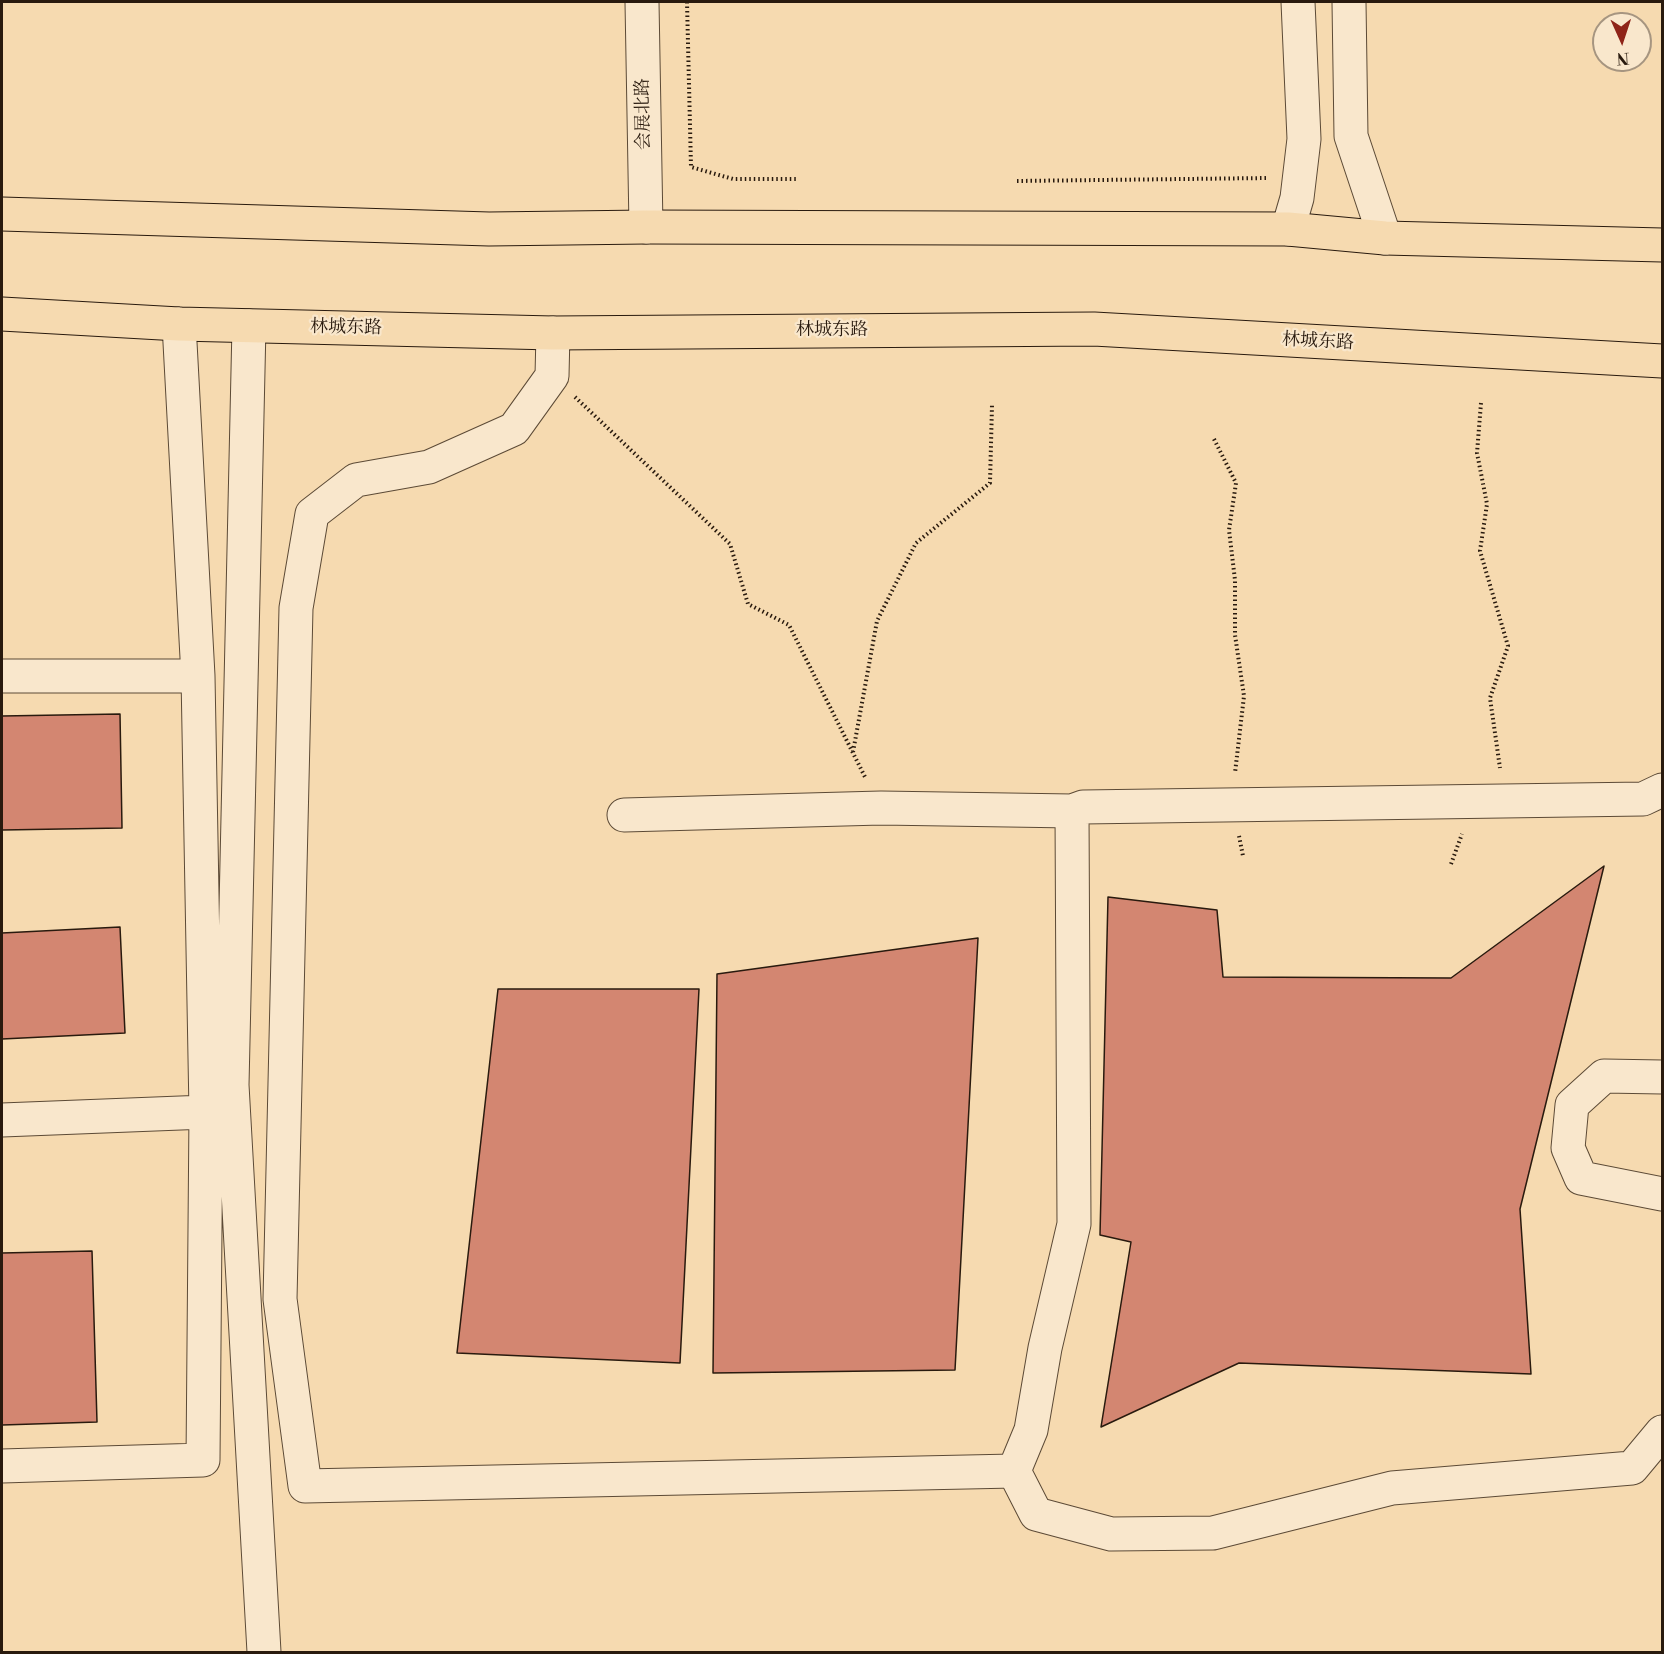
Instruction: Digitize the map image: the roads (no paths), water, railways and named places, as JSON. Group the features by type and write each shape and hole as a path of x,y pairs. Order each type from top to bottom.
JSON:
{"main road":[{"path":"2,214 489,229 646,227 1288,230 1385,238 1662,245"},
{"name":"林城东路","path":"2,314 179,324 553,333 1094,329 1662,361"}],"street":[{"name":"会展北路","path":"642,2 646,227"},
{"path":"1288,230 1297,198 1304,139 1298,2"},
{"path":"1349,2 1352,136 1385,238"},
{"path":"2,1466 203,1460 206,1112 198,676 179,324"},
{"path":"249,326 232,1085 264,1653"},
{"path":"553,333 552,376 514,429 429,467 356,480 312,514 296,608 280,1299 305,1486 1014,1471"},
{"path":"2,676 198,676"},
{"path":"624,815 881,808 1072,811 1083,807 1643,799 1662,790"},
{"path":"1072,811 1074,1224 1045,1348 1031,1430 1014,1471 1036,1514 1111,1534 1213,1533 1392,1488 1632,1468 1662,1432"},
{"path":"1662,1077 1604,1076 1572,1106 1568,1148 1581,1178 1662,1194"},
{"path":"2,1120 206,1112"}]}
